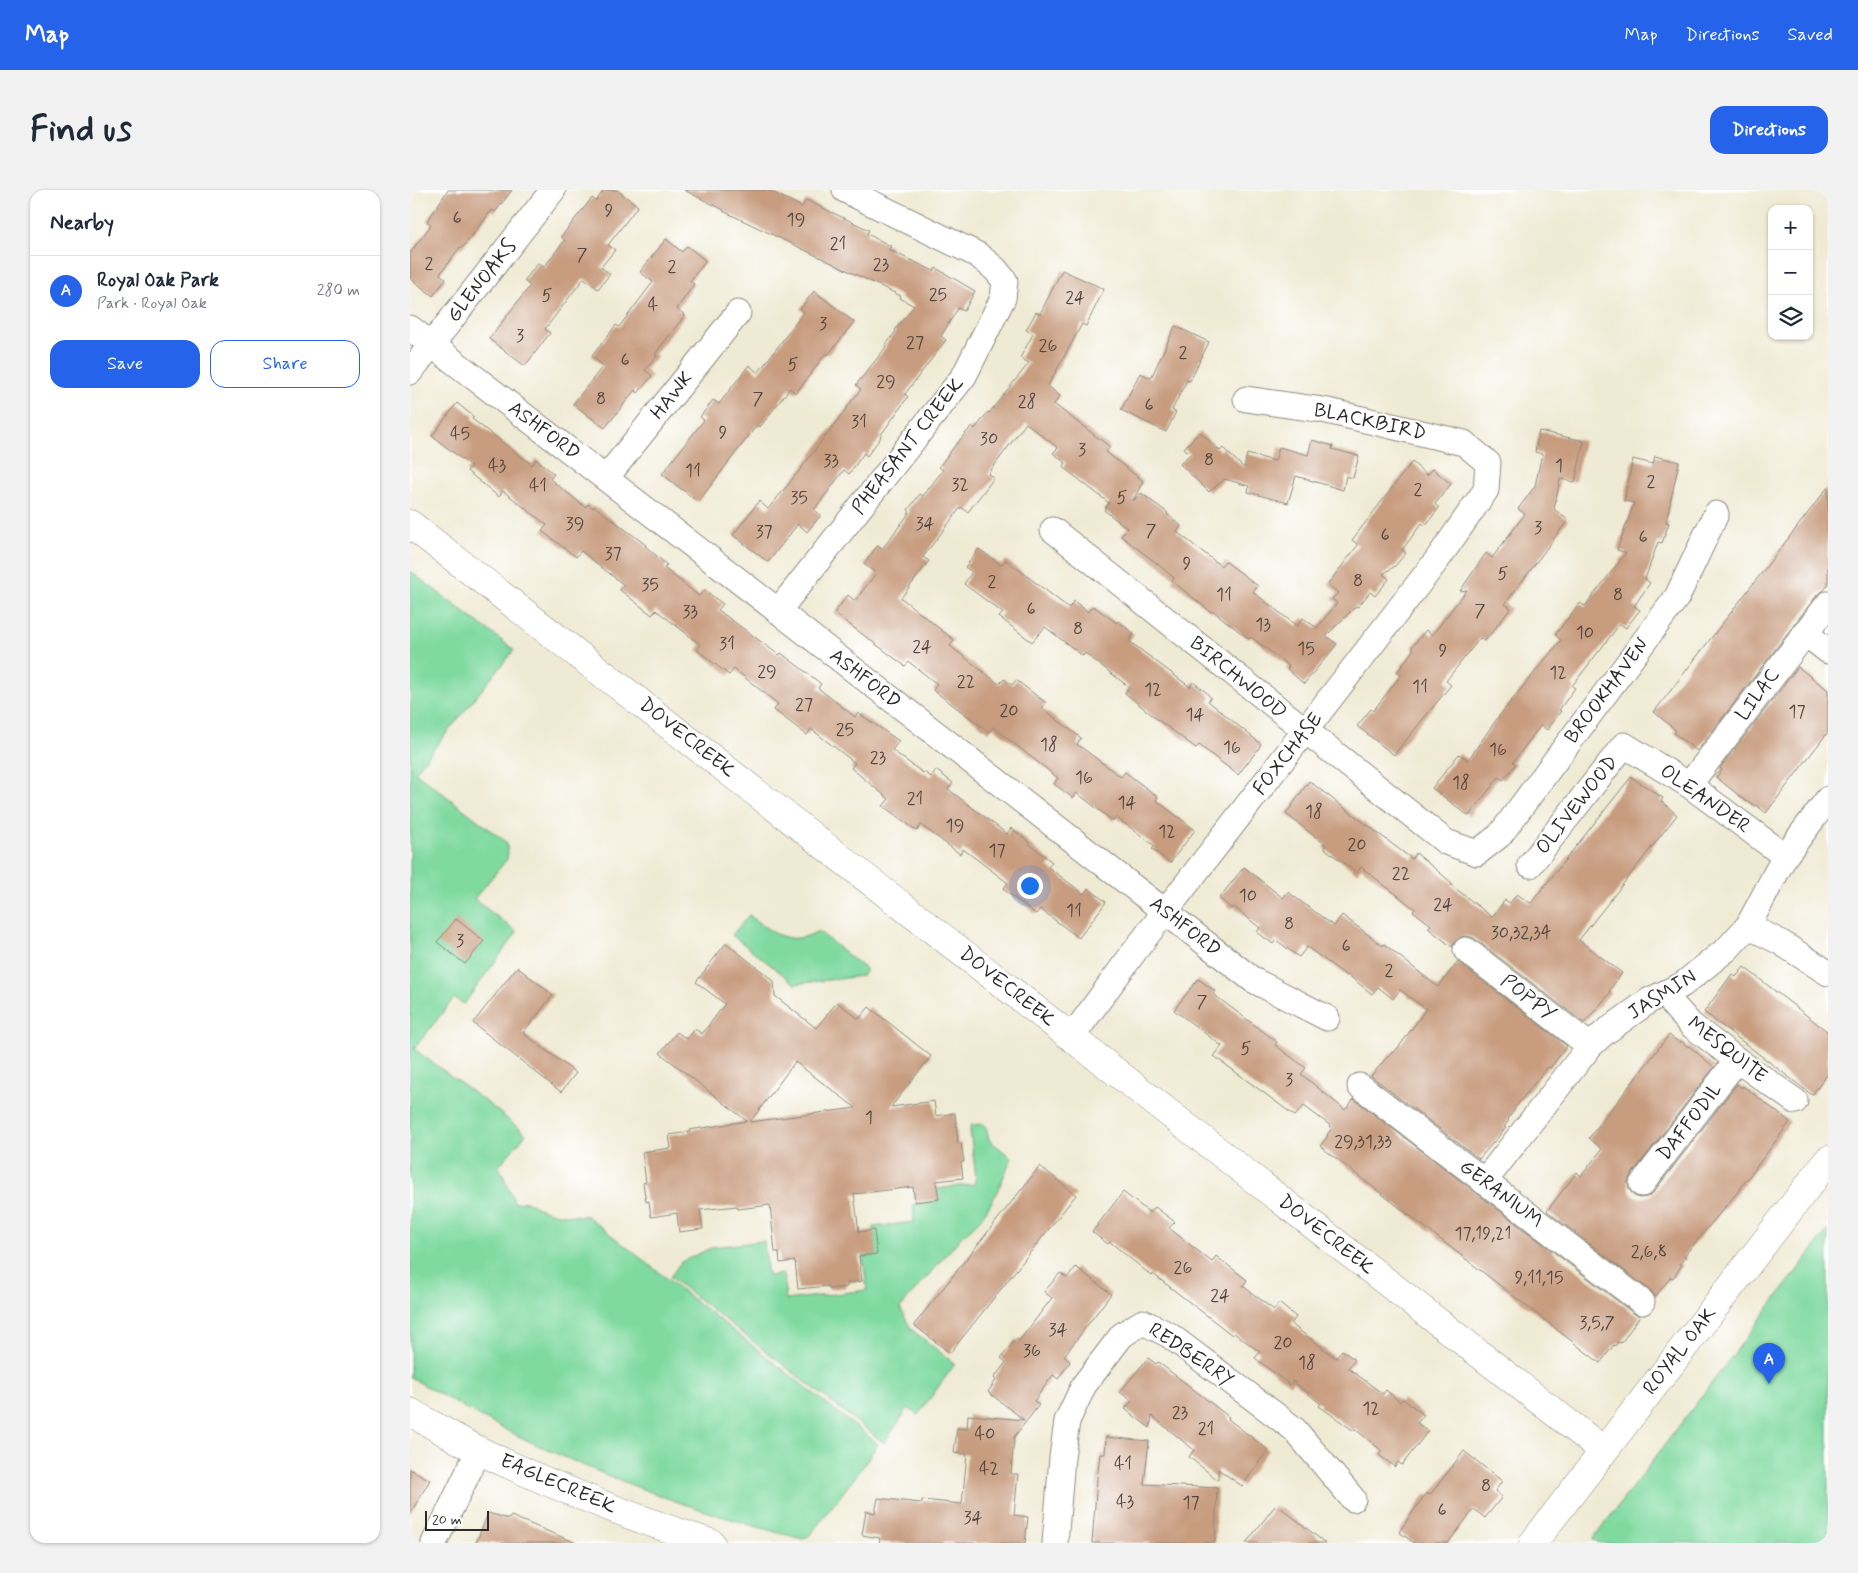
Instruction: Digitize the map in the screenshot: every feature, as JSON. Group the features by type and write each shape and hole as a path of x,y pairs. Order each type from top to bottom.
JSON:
{"street":[{"name":"GLENOAKS","path":"410,372 553,190"},
{"name":"PHEASANT CREEK","path":"778,611 964,376 1003,298 1005,281 995,269 978,255 845,190"},
{"name":"HAWK","path":"606,478 738,313"},
{"name":"ASHFORD","path":"410,328 778,611 1252,980 1327,1018"},
{"name":"BLACKBIRD","path":"1246,399 1323,410 1464,443 1488,462"},
{"name":"FOXCHASE","path":"1071,1038 1437,560 1486,490 1488,462"},
{"name":"BROOKHAVEN","path":"1477,853 1500,835 1678,597 1716,514"},
{"name":"DOVECREEK","path":"410,524 1603,1450"},
{"name":"BIRCHWOOD","path":"1052,530 1446,842 1477,853"},
{"name":"LILAC","path":"1689,785 1828,604"},
{"path":"1805,633 1828,651"},
{"name":"OLEANDER","path":"1624,745 1689,785 1784,856"},
{"name":"OLIVEWOOD","path":"1530,865 1624,745"},
{"name":"JASMIN","path":"1484,1182 1590,1046 1650,1000 1682,984 1727,949 1748,926 1784,856 1823,815"},
{"path":"1748,926 1780,942 1828,973"},
{"name":"POPPY","path":"1466,950 1590,1046"},
{"name":"MESQUITE","path":"1667,992 1674,1006 1691,1025 1795,1101"},
{"name":"DAFFODIL","path":"1642,1184 1737,1060"},
{"name":"GERANIUM","path":"1360,1086 1642,1302"},
{"name":"ROYAL OAK","path":"1533,1543 1828,1160"},
{"name":"REDBERRY","path":"1055,1543 1067,1421 1084,1386 1122,1335 1143,1322 1169,1335 1294,1429 1353,1499"},
{"name":"EAGLECREEK","path":"410,1412 479,1450 608,1507 711,1543"},
{"path":"434,1543 479,1450"}],"green space":[{"path":"410,571 514,650 415,772 506,842 507,859 474,899 517,932 464,1004 454,998 414,1049 526,1134 499,1166 515,1203 527,1201 540,1209 563,1215 587,1216 878,1444 859,1472 809,1536 803,1539 694,1508 589,1468 506,1430 410,1377"},
{"path":"749,915 773,932 789,938 808,936 818,931 865,969 865,972 862,976 795,984 732,935"},
{"path":"983,1124 986,1126 989,1140 1012,1158 1003,1179 993,1200 980,1219 964,1234 900,1308 911,1329 955,1364 918,1415 908,1408 884,1443 670,1277 681,1262 713,1247 764,1241 768,1276 783,1274 786,1300 867,1290 863,1257 876,1255 873,1227 914,1222 913,1204 938,1201 937,1189 974,1184 976,1178 970,1130 971,1125"},
{"path":"1828,1230 1828,1543 1599,1543 1593,1539"}],"building":[{"path":"448,190 512,190 495,212 492,210 462,248 460,247 440,274 446,279 433,296 410,278 410,253 431,225 427,221"},
{"path":"604,190 617,190 638,206 608,245 615,250 601,267 610,274 598,289 584,278 545,329 550,333 525,366 489,339 530,286 524,281 538,263 544,267 565,240 561,237 575,219 592,198 596,201"},
{"path":"684,190 768,190 802,207 806,200 869,230 867,234 891,246 889,250 934,271 936,268 975,291 964,311 958,308 941,336 946,340 905,394 908,397 867,456 864,453 849,474 844,470 814,510 821,515 807,532 798,524 768,562 733,535 759,501 768,509 799,471 861,389 856,385 886,347 895,330 914,306 900,298 901,296 723,211"},
{"path":"666,239 682,252 687,246 706,261 690,281 694,284 677,309 685,315 645,370 652,376 638,393 635,390 605,428 573,404 603,366 592,356 616,325 619,327 653,282 640,272"},
{"path":"1062,270 1104,289 1086,326 1082,324 1048,386 1060,396 1054,404 1110,447 1106,452 1143,481 1133,501 1141,493 1168,513 1181,526 1177,532 1221,566 1225,561 1258,586 1253,592 1297,626 1303,618 1317,628 1337,603 1332,599 1338,593 1328,584 1358,545 1352,540 1412,462 1427,475 1433,469 1451,484 1435,504 1439,508 1425,526 1422,523 1402,550 1406,553 1395,566 1383,574 1389,579 1375,596 1370,592 1358,607 1356,606 1326,636 1337,644 1304,684 1287,669 1289,666 1251,637 1249,639 1213,611 1211,612 1172,581 1174,578 1159,565 1121,536 1127,528 1104,510 1109,503 1063,467 1066,463 1053,453 1058,448 1026,423 988,474 994,478 968,512 961,507 923,557 929,561 901,598 954,640 950,646 999,684 1004,679 1012,685 1016,680 1046,703 1042,708 1081,738 1077,744 1121,777 1125,772 1158,797 1156,800 1195,830 1170,863 1152,849 1155,846 1116,817 1113,821 1077,793 1073,798 1054,784 1058,778 993,727 989,732 933,690 937,684 909,662 905,666 834,613 848,595 855,601 876,573 864,564 877,546 882,549 910,512 908,510 920,494 923,496 943,470 939,467 953,448 972,426 975,429 1029,363 1020,358 1033,334 1026,330 1036,312 1040,314"},
{"path":"814,291 854,322 828,355 826,353 796,393 790,388 760,427 757,425 698,502 662,474 704,420 700,417 713,400 719,404 749,365 758,373 804,312 800,309"},
{"path":"1175,326 1209,342 1190,381 1187,380 1172,410 1176,412 1166,432 1121,410 1140,373 1151,378"},
{"path":"457,403 474,417 472,419 532,465 536,459 554,474 550,479 585,507 588,504 593,508 594,506 646,545 667,565 664,568 699,596 704,590 723,604 718,610 815,679 821,684 818,688 855,717 858,713 899,741 892,750 931,777 936,770 953,783 948,789 1007,834 1011,828 1029,842 1052,862 1048,867 1084,894 1088,888 1106,902 1079,938 1040,909 1036,914 1003,889 1008,883 963,849 960,854 921,825 917,831 883,806 889,799 851,768 855,763 811,729 807,735 774,710 778,704 734,669 729,675 697,650 701,645 656,610 652,615 620,590 624,585 581,551 576,557 542,531 547,525 503,491 499,497 467,471 471,466 432,436"},
{"path":"1539,431 1584,441 1575,482 1560,479 1554,509 1568,520 1505,604 1511,608 1485,641 1480,638 1446,681 1451,685 1394,755 1357,726 1371,709 1373,711 1401,675 1397,672 1414,649 1412,647 1426,630 1432,635 1467,590 1460,591 1486,553 1492,558 1525,514 1518,509 1535,486 1542,454 1535,452"},
{"path":"1200,432 1220,451 1223,448 1244,468 1247,454 1275,461 1279,447 1308,455 1312,440 1333,446 1332,449 1359,456 1353,478 1346,476 1343,490 1296,476 1288,503 1248,492 1249,486 1225,479 1209,492 1180,464 1190,454 1184,448"},
{"path":"1655,456 1679,462 1666,522 1669,523 1662,543 1658,542 1645,579 1650,583 1634,606 1640,610 1626,628 1620,624 1572,686 1575,688 1547,730 1541,725 1513,762 1516,764 1503,780 1499,777 1469,816 1432,788 1459,754 1468,760 1499,716 1561,640 1555,635 1580,603 1585,606 1626,553 1617,550 1634,503 1624,501 1633,459 1653,464"},
{"path":"1828,487 1828,585 1817,595 1697,751 1674,733 1676,731 1654,712"},
{"path":"979,549 1001,565 1006,560 1069,608 1074,601 1088,612 1093,606 1117,623 1118,621 1134,634 1129,641 1190,687 1193,682 1206,692 1211,698 1208,701 1261,744 1238,775 1199,745 1196,748 1157,719 1125,693 1129,687 1085,653 1083,656 1045,627 1032,642 999,617 1003,613 964,584 972,572 965,567"},
{"path":"1798,667 1828,690 1828,732 1766,813 1756,805 1747,802 1716,777 1722,770 1720,768"},
{"path":"1631,777 1663,798 1661,801 1677,815 1579,940 1622,973 1609,991 1611,992 1584,1023 1474,938 1461,937 1455,941 1452,947 1428,928 1431,925 1413,911 1415,909 1361,867 1357,873 1324,848 1326,845 1286,814 1309,781 1412,859 1416,853 1452,883 1451,885 1492,917 1505,900 1510,903 1517,894 1531,903"},
{"path":"1244,867 1283,898 1288,892 1334,926 1342,915 1383,946 1384,944 1438,987 1458,962 1567,1046 1550,1068 1548,1067 1544,1071 1514,1109 1504,1127 1506,1128 1479,1159 1371,1076 1389,1055 1398,1048 1426,1009 1400,990 1393,999 1378,987 1372,994 1307,947 1299,957 1276,940 1273,944 1257,932 1260,928 1234,907 1232,909 1219,898"},
{"path":"456,919 484,941 465,964 437,942"},
{"path":"726,943 774,981 775,996 816,1028 837,1002 859,1019 869,1007 931,1056 891,1107 934,1101 936,1116 955,1113 958,1144 961,1143 964,1162 961,1162 963,1178 936,1181 939,1199 915,1202 913,1187 854,1194 859,1232 874,1230 877,1254 859,1256 862,1281 847,1283 847,1287 829,1289 828,1286 798,1289 795,1261 780,1263 779,1252 775,1252 770,1205 738,1209 737,1206 700,1210 703,1229 679,1232 677,1213 651,1217 649,1201 646,1202 643,1183 646,1182 642,1152 671,1148 669,1135 747,1121 660,1053 677,1032 687,1039 695,1029 702,1034 725,1004 696,982","holes":["795,1062 856,1108 750,1122"]},
{"path":"517,967 553,995 523,1033 576,1073 561,1092 473,1023"},
{"path":"1744,967 1828,1032 1828,1074 1812,1095 1704,1012 1732,974 1736,977"},
{"path":"1198,979 1215,991 1213,994 1277,1042 1275,1045 1306,1068 1301,1074 1345,1110 1354,1099 1633,1313 1640,1316 1621,1343 1618,1342 1614,1345 1600,1363 1320,1146 1328,1136 1332,1128 1331,1126 1304,1106 1295,1116 1214,1056 1222,1046 1174,1010"},
{"path":"1669,1035 1680,1043 1681,1041 1689,1046 1714,1067 1631,1175 1628,1182 1629,1189 1634,1196 1640,1198 1647,1197 1653,1193 1737,1084 1742,1088 1743,1086 1790,1122 1736,1194 1684,1256 1686,1257 1680,1264 1682,1265 1673,1278 1671,1277 1655,1297 1651,1291 1547,1211 1577,1172 1581,1176 1602,1149 1589,1138"},
{"path":"1040,1166 1076,1195 950,1353 914,1325"},
{"path":"1123,1192 1150,1213 1155,1207 1175,1222 1169,1228 1212,1262 1216,1256 1247,1280 1243,1286 1274,1310 1279,1303 1296,1317 1291,1324 1336,1358 1342,1350 1355,1360 1348,1368 1383,1394 1386,1390 1400,1402 1403,1399 1424,1415 1417,1423 1428,1431 1402,1465 1398,1462 1395,1467 1379,1455 1382,1451 1355,1429 1354,1431 1319,1406 1321,1404 1293,1381 1290,1385 1255,1358 1260,1352 1234,1333 1232,1335 1153,1274 1152,1276 1110,1242 1108,1244 1092,1232"},
{"path":"1076,1267 1111,1294 1064,1356 1070,1362 1058,1379 1053,1375 1034,1401 1039,1405 1014,1437 1011,1474 1018,1474 1014,1515 1028,1517 1025,1543 879,1543 880,1538 862,1535 866,1511 875,1513 878,1498 920,1503 922,1503 922,1500 962,1504 967,1454 954,1453 957,1428 967,1429 968,1415 1024,1420 988,1392 996,1380 994,1378 1006,1362 1001,1358 1016,1339 1019,1341 1052,1298 1044,1292 1060,1273 1067,1278"},
{"path":"1148,1358 1156,1364 1158,1362 1268,1450 1242,1486 1218,1469 1218,1480 1189,1457 1194,1450 1152,1416 1150,1428 1125,1409 1132,1401 1120,1392"},
{"path":"1106,1437 1149,1441 1144,1484 1217,1488 1215,1543 1092,1543 1100,1454 1105,1454"},
{"path":"1464,1451 1502,1481 1495,1491 1502,1497 1485,1518 1474,1509 1448,1543 1414,1543 1399,1532 1426,1493 1430,1495"},
{"path":"410,1469 430,1480 410,1514"},
{"path":"1275,1506 1280,1507 1325,1543 1246,1543"},
{"path":"488,1513 509,1519 511,1516 576,1543 476,1543"}],"place":[{"name":"Royal Oak Park","path":"1769,1384"}]}
